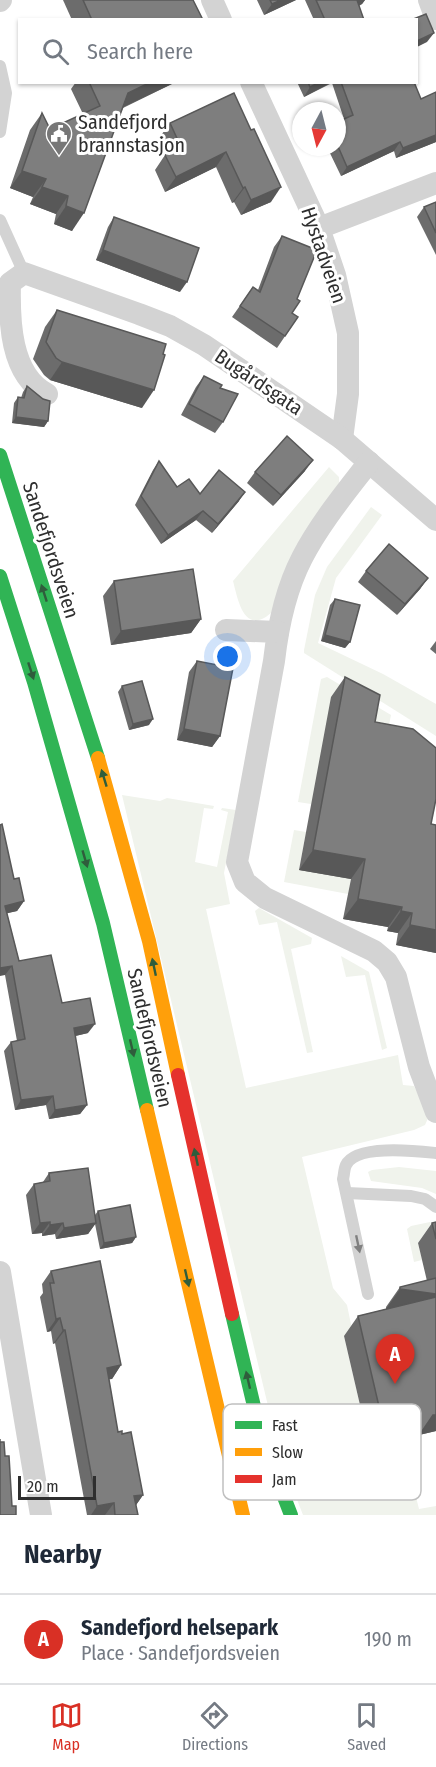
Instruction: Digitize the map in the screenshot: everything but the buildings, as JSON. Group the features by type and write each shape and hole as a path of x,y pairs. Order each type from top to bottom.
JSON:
{"main road":[{"name":"Sandefjordsveien","path":"0,455 105,781 149,941 208,1214 253,1404"},
{"name":"Sandefjordsveien","path":"0,576 34,682 103,923 223,1430"},
{"name":"Sandefjordsveien","path":"239,1500 243,1515"},
{"name":"Sandefjordsveien","path":"285,1500 291,1515"}],"street":[{"path":"212,0 220,18"},
{"path":"429,0 436,19"},
{"name":"Hystadveien","path":"252,84 319,228 335,275 348,333 348,394 342,439"},
{"path":"319,228 436,183"},
{"path":"24,273 10,282 9,306 14,339 22,371 37,389 47,394"},
{"name":"Bugårdsgata","path":"24,273 170,326 204,345 342,439 436,520"},
{"path":"369,462 332,511 302,558 289,592 278,632 237,862 245,882 265,898 374,951 387,962 396,976 420,1067 436,1112"},
{"path":"226,630 278,632"},
{"path":"0,1273 40,1515"}],"lane":[{"path":"0,66 6,93 0,132"},
{"path":"0,220 24,273"},
{"path":"368,1294 343,1179 346,1165 364,1154 381,1151 436,1153"},
{"path":"347,1193 411,1196 425,1199 436,1207"}],"shaded area":[{"path":"329,467 339,477 339,483 271,613 262,619 248,618 240,606 233,581"},
{"path":"371,507 382,515 336,578 318,643 383,674 436,704 436,736 304,653 315,595 327,567"},
{"path":"327,677 391,715 387,735 374,733 376,720 366,715 311,804 298,802 321,679"},
{"path":"122,795 160,801 167,798 214,806 213,809 204,808 195,862 217,867 228,812 221,810 222,808 236,810 224,873 230,904 206,909 246,1088 398,1055 403,1085 414,1086 429,1116 425,1125 414,1130 302,1157 333,1288 347,1305 353,1334 344,1336 360,1404 268,1404"},
{"path":"294,830 306,832 299,870 353,869 348,894 284,882"},
{"path":"259,908 312,938 311,944 291,949 313,1052 307,1053 277,922 259,925 255,911"},
{"path":"341,956 369,972 387,1048 382,1050 365,975 346,977"},
{"path":"399,1167 436,1171 436,1194 422,1188 371,1181 368,1172"},
{"path":"430,1222 431,1224 418,1243 422,1260 414,1262 407,1229"},
{"path":"297,1500 417,1500 419,1509 436,1506 436,1515 303,1515"}],"traffic: fast":[{"path":"0,455 98,758"},
{"path":"0,576 34,682 103,923 147,1110"},
{"path":"232,1314 253,1404"},
{"path":"285,1500 291,1515"}],"traffic: slow":[{"path":"98,758 149,941 178,1075"},
{"path":"147,1110 223,1431"},
{"path":"239,1500 243,1515"}],"traffic: jam":[{"path":"178,1075 232,1314"}],"place":[{"name":"Sandefjord brannstasjon","path":"59,157"},
{"name":"Sandefjord helsepark","path":"395,1384"}]}
